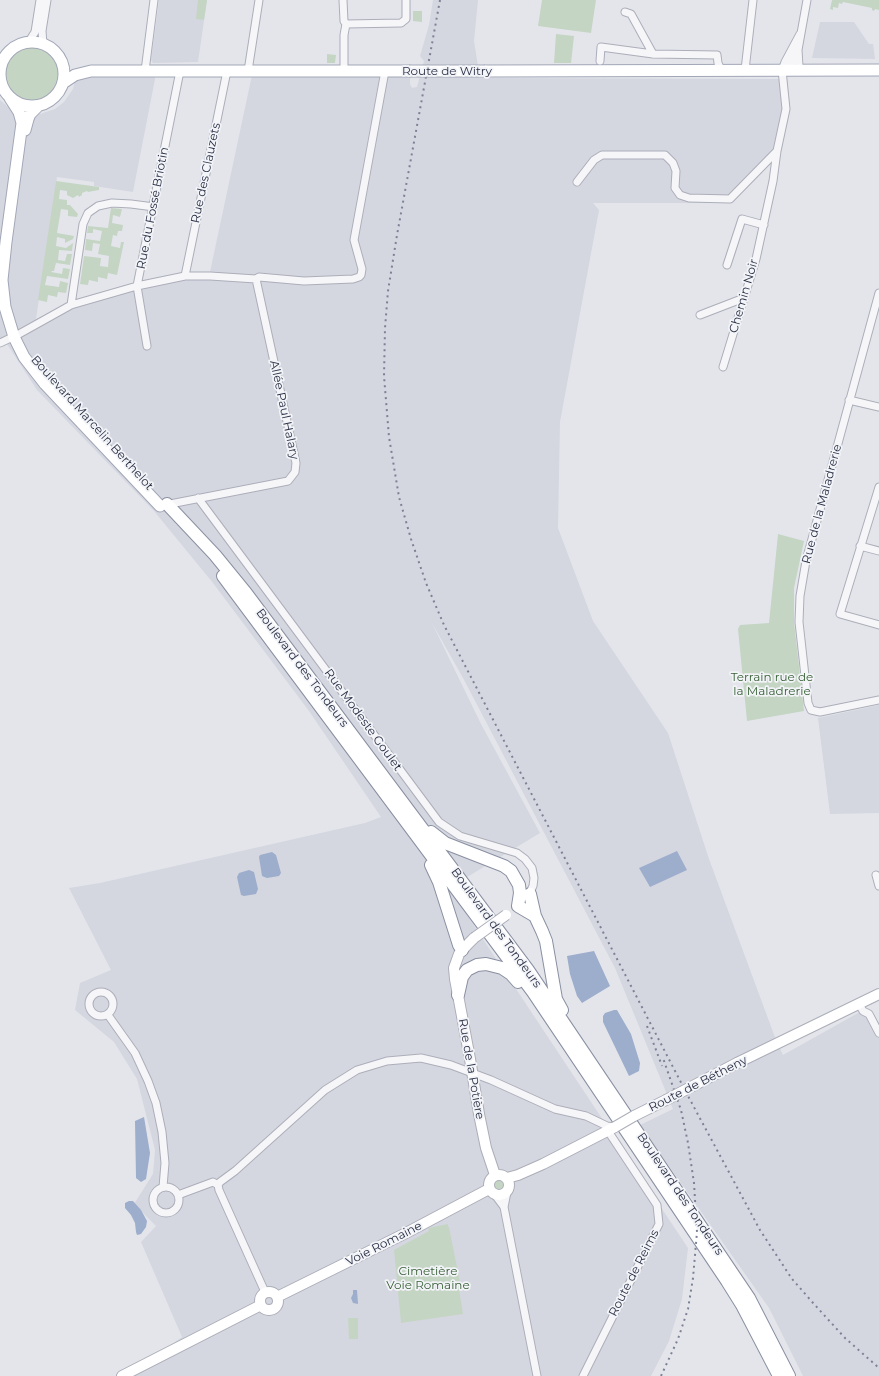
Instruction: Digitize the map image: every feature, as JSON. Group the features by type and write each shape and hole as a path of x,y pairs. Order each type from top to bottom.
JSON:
{"highway":[{"name":"Boulevard des Tondeurs","path":"164,505 230,572 528,970 749,1298 789,1376"},
{"name":"Boulevard des Tondeurs","path":"164,505 214,565 533,992 727,1281 742,1305 778,1376"},
{"path":"329,703 353,728 423,822 438,839 454,848 504,866 511,871 519,885 520,893 518,906 534,916"},
{"path":"383,792 425,855 439,882 459,945 462,950"},
{"path":"530,894 534,916 546,941 556,999 588,1051 599,1075"},
{"path":"458,995 462,977 467,970 476,965 486,964 502,968 511,974 571,1049"}],"main road":[{"path":"28,43 43,44 53,50 61,61 64,71 63,83 54,97 48,102 38,106 24,105 10,98 1,84 0,72 2,60 15,48 28,43"},
{"name":"Route de Witry","path":"61,61 69,66 91,71 879,70"},
{"name":"Route de Witry","path":"63,83 74,75 91,71"},
{"name":"Boulevard Marcelin Berthelot","path":"10,98 19,112 22,123 6,243 9,290 16,336 47,377 164,505"},
{"name":"Boulevard Marcelin Berthelot","path":"6,243 27,120 30,114 38,106"},
{"path":"462,950 474,938 518,906"},
{"name":"Rue de la Potière","path":"462,950 454,968 455,979 486,1148 495,1175"},
{"name":"Route de Bétheny","path":"508,1185 518,1175 611,1129 736,1063 879,994"},
{"path":"495,1175 501,1175 508,1185 503,1195 492,1192 489,1186 490,1179 495,1175"},
{"name":"Voie Romaine","path":"277,1297 492,1192"},
{"path":"265,1292 271,1292 277,1297 278,1303 275,1308 266,1310 261,1305 261,1296 265,1292"},
{"path":"122,1376 261,1305"}],"street":[{"path":"28,43 35,32 40,0"},
{"path":"43,44 42,31 47,0"},
{"path":"145,71 154,0"},
{"path":"248,71 259,0"},
{"path":"344,0 344,21 346,24 344,35 344,71"},
{"path":"346,24 401,23 406,19 406,0"},
{"path":"745,70 753,0"},
{"path":"803,70 800,69 799,66 798,50 807,0"},
{"path":"625,12 631,14 653,54"},
{"path":"786,70 785,62 800,34"},
{"path":"600,62 601,47 653,54 717,55 721,70"},
{"path":"786,70 798,50"},
{"name":"Chemin Noir","path":"723,367 756,259 764,225 786,109 786,70"},
{"name":"Rue du Fossé Briotin","path":"147,346 138,286 180,71"},
{"name":"Rue des Clauzets","path":"185,276 227,71"},
{"path":"0,343 16,336 71,305 138,286 185,276 256,279 259,277 304,281 353,279 359,277 362,269 354,240 385,71"},
{"path":"577,182 594,160 602,155 665,155 673,163 676,171 675,188 680,195 689,198 730,199 777,151"},
{"path":"71,305 84,224 88,213 98,206 112,203 154,207"},
{"name":"Chemin Noir","path":"727,265 742,219 764,225"},
{"name":"Allée Paul Halary","path":"164,505 288,481 295,472 296,462 256,279"},
{"name":"Rue de la Maladrerie","path":"879,293 806,561 800,596 799,622 808,703 811,710 820,712 879,700"},
{"path":"700,315 744,298"},
{"path":"849,400 879,407"},
{"path":"879,488 840,614 879,625"},
{"name":"Rue Modeste Goulet","path":"198,498 439,822 460,836 517,853 525,859 532,868 534,878 530,894"},
{"path":"860,546 879,551"},
{"path":"876,876 879,886"},
{"path":"518,906 530,894"},
{"path":"859,1004 863,1011 869,1014 878,1031"},
{"path":"108,1015 135,1053 156,1103 162,1132 164,1163 163,1187"},
{"path":"218,1185 325,1090 357,1070 387,1061 421,1058 451,1065 491,1080 555,1109 586,1116 608,1126 611,1129"},
{"name":"Route de Reims","path":"583,1376 659,1224 657,1205 611,1129"},
{"path":"178,1195 213,1182 218,1185 265,1292"},
{"path":"508,1185 504,1207 537,1376"},
{"path":"163,1187 169,1187 175,1190 178,1195 179,1200 177,1207 171,1212 164,1213 157,1210 153,1204 153,1196 157,1190 163,1187"},
{"path":"492,1192 504,1207"}],"shaded area":[{"path":"159,0 207,0 198,62 153,63 151,60"},
{"path":"433,0 478,0 474,41 479,78 780,79 782,88 782,109 773,151 722,203 593,203 599,210 560,422 558,528 593,621 668,733 709,859 776,1040 783,1055 858,1013 868,1016 879,1038 879,1376 803,1376 769,1308 640,1125 673,1109 615,968 463,678 432,623 481,724 540,833 449,888 688,1248 682,1299 669,1341 651,1376 126,1376 182,1337 141,1242 156,1226 134,1204 153,1174 155,1150 137,1079 114,1042 75,1010 80,983 111,970 69,888 100,883 365,823 381,817 309,711 213,583 154,511 37,390 5,341 0,343 0,100 14,110 30,114 40,114 55,109 64,102 73,89 76,77 155,71 155,79 133,192 94,186 94,182 57,177 36,319 71,305 136,283 209,274 252,75 410,77 410,84 412,88 417,87 424,61 420,56 429,25"},
{"path":"820,22 854,22 869,44 873,44 875,59 812,58"},
{"path":"879,705 879,813 830,814 818,718"}],"green space":[{"path":"198,0 207,0 204,20 196,19"},
{"path":"542,0 596,0 591,33 538,26"},
{"path":"832,0 879,0 879,10 875,9 874,11 872,8 843,2 842,4 839,3 838,8 833,7 833,10 830,9"},
{"path":"413,11 422,11 422,22 413,21"},
{"path":"556,34 574,36 571,63 554,63"},
{"path":"32,47 42,49 51,55 57,64 59,74 57,84 51,93 42,99 32,101 22,99 13,93 7,84 5,74 7,64 13,55 22,49"},
{"path":"327,54 336,55 335,63 327,63"},
{"path":"56,181 99,187 99,190 87,191 82,193 79,197 78,195 73,198 67,195 67,191 60,190 59,199 67,200 67,205 70,205 78,214 77,217 68,216 68,210 61,209 57,233 74,236 73,239 65,243 65,239 57,237 56,246 66,248 73,243 72,251 59,250 58,260 65,261 67,254 72,254 70,265 56,263 54,271 51,272 62,274 63,268 70,269 68,279 47,276 45,285 59,287 60,281 68,283 66,293 58,292 57,297 48,295 47,302 38,300"},
{"path":"111,208 122,209 120,217 113,215 112,223 123,225 122,231 118,231 117,236 113,235 111,246 120,248 121,242 124,242 117,275 108,273 107,279 98,277 98,282 89,280 88,285 80,284 84,256 101,258 100,266 108,267 109,256 98,254 100,244 93,243 92,251 85,250 86,239 100,241 102,231 93,229 93,233 87,233 88,226 108,228"},
{"name":"Terrain rue de la Maladrerie","path":"778,534 804,541 794,588 794,622 804,711 747,721 738,629 740,625 769,623"},
{"path":"496,1178 502,1178 506,1182 506,1188 502,1192 496,1192 492,1188 492,1182"},
{"name":"Cimetière Voie Romaine","path":"448,1224 460,1282 458,1283 463,1314 401,1323 394,1250 429,1231 428,1228"},
{"path":"348,1318 358,1318 358,1339 349,1339"}],"water":[{"path":"677,851 687,870 650,887 639,868"},
{"path":"272,852 276,855 281,873 279,876 267,878 262,876 259,857 260,855"},
{"path":"249,870 254,872 258,889 256,894 244,896 241,895 237,877 239,873"},
{"path":"594,951 610,986 582,1003 577,996 570,974 567,956"},
{"path":"617,1010 631,1034 640,1063 639,1071 629,1076 603,1022 603,1016 605,1013"},
{"path":"144,1117 150,1153 146,1179 141,1182 136,1178 135,1121"},
{"path":"133,1201 141,1210 147,1221 146,1227 141,1234 137,1235 135,1223 125,1208 125,1203"},
{"path":"353,1290 357,1290 358,1304 353,1303 351,1298"}],"railway":[{"path":"440,0 397,235 388,291 385,328 384,376 389,437 399,497 411,539 426,583 444,625 688,1096 760,1230 792,1279 845,1338 879,1368"},
{"path":"647,1026 662,1066"},
{"path":"661,1376 678,1339 688,1309 693,1278 697,1232 694,1183 688,1143 681,1110 663,1058"}]}
